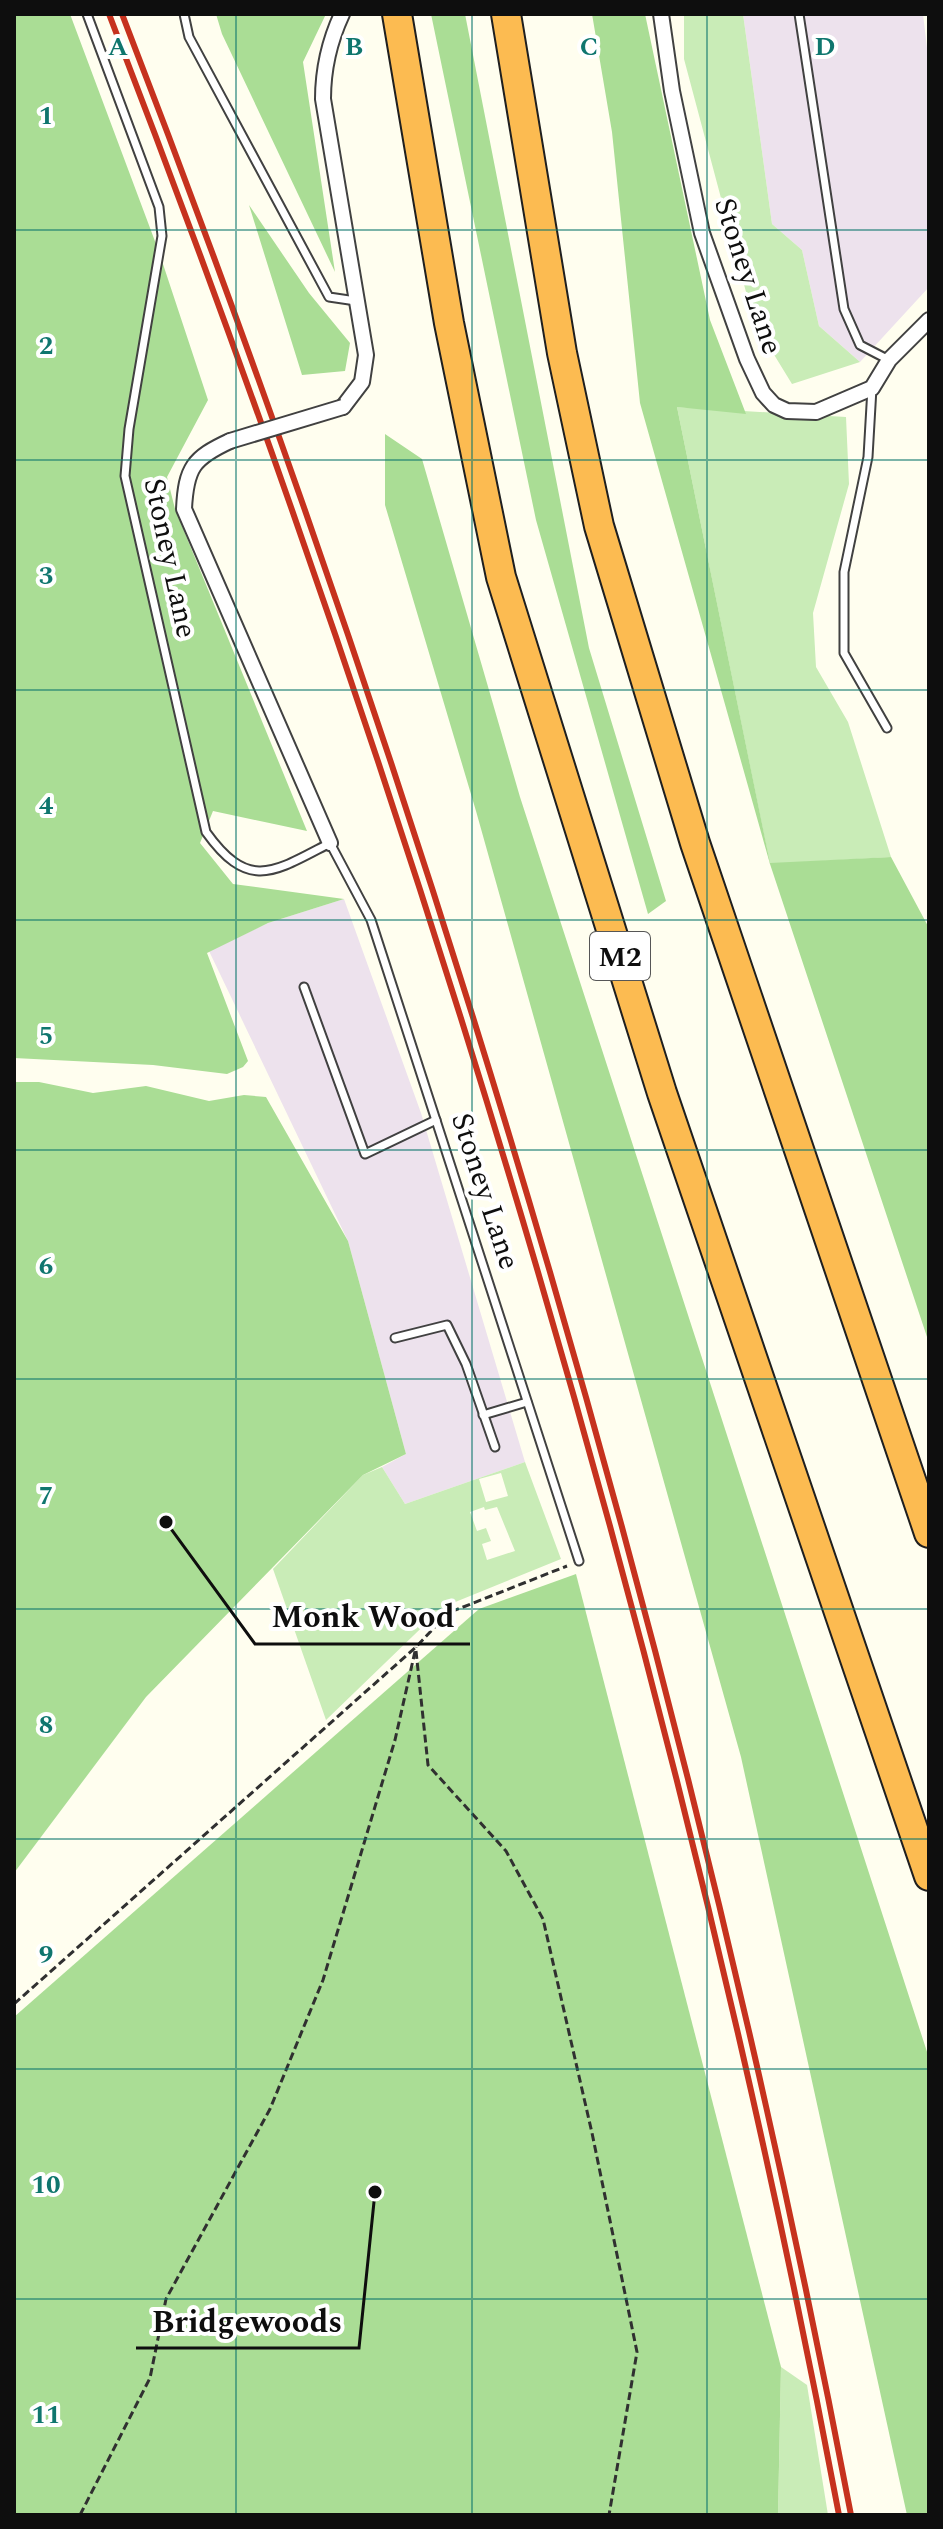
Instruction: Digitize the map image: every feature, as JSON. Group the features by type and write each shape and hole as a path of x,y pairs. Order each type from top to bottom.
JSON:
{"highway":[{"name":"M2","path":"397,14 449,323 501,577 662,1093 929,1876"},
{"path":"506,14 562,353 599,526 643,681 695,843 929,1533"}],"street":[{"name":"Stoney Lane","path":"330,843 184,509 191,466 207,452 230,441 343,407 362,382 366,355 323,99 323,74 330,39 342,14"},
{"name":"Stoney Lane","path":"661,14 672,91 702,233 747,359 763,393 774,405 787,411 816,412 872,388"},
{"path":"872,388 889,360 929,320"}],"lane":[{"name":"Stoney Lane","path":"87,14 159,207 162,236 129,429 125,476 206,832 234,866 255,871 274,870 330,843 371,920 579,1561"},
{"path":"184,14 189,37 329,297 356,301"},
{"path":"799,14 844,309 860,345 889,360"},
{"path":"872,388 868,457 844,572 844,653 887,728"},
{"path":"304,987 365,1154 436,1120"},
{"path":"395,1338 447,1325 466,1364 495,1447"},
{"path":"483,1415 527,1402"}],"path":[{"path":"14,2004 416,1647 448,1613 579,1561"},
{"path":"80,2515 150,2378 166,2299 270,2109 323,1980 391,1754 416,1647"},
{"path":"416,1647 428,1765 506,1851 543,1919 592,2133 637,2352 609,2515"}],"shaded area":[{"path":"743,14 923,14 929,65 929,287 860,362 819,326 802,250 772,224"},
{"path":"344,899 421,1113 525,1462 405,1504 382,1467 406,1454 348,1241 209,951 268,923"}],"green space":[{"path":"14,14 70,14 159,252 208,400 167,477 175,509 307,831 213,811 200,843 233,884 344,899 268,923 207,953 248,1061 243,1067 227,1074 153,1065 14,1058"},
{"path":"216,14 326,14 303,62 335,272 222,34"},
{"path":"431,14 465,14 589,648 666,901 648,914 536,520"},
{"path":"592,14 645,14 710,320 746,414 677,407 770,863 891,857 929,928 929,1343 770,864 640,403 612,132"},
{"path":"684,14 743,14 772,224 802,250 819,326 860,362 792,384 754,322 684,59"},
{"path":"249,205 309,293 350,343 345,371 302,375"},
{"path":"677,407 846,417 849,484 813,613 816,667 848,722 891,857 770,864"},
{"path":"385,434 422,459 520,797 929,2058 929,2515 907,2515 741,1757 476,811 385,505"},
{"path":"14,1082 39,1082 93,1093 146,1086 209,1101 244,1095 266,1097 348,1241 406,1454 363,1475 146,1697 14,1873"},
{"path":"525,1462 561,1559 443,1607 326,1720 273,1569 363,1475 382,1467 405,1504","holes":["501,1473 508,1496 486,1502 479,1479","484,1507 485,1510 497,1507 515,1551 487,1560 482,1544 491,1541 486,1528 477,1531 470,1512"]},
{"path":"576,1574 781,2367 778,2515 14,2515 14,2017 479,1609"},
{"path":"781,2367 807,2385 828,2515 778,2515"}],"railway":[{"path":"109,14 224,319 332,626 435,936 531,1248 620,1562 701,1877 774,2195 839,2515"},
{"path":"122,14 237,319 345,627 448,936 543,1248 632,1562 712,1877 786,2195 851,2515"}],"place":[{"name":"Monk Wood","path":"166,1522"},
{"name":"Bridgewoods","path":"375,2192"}]}
